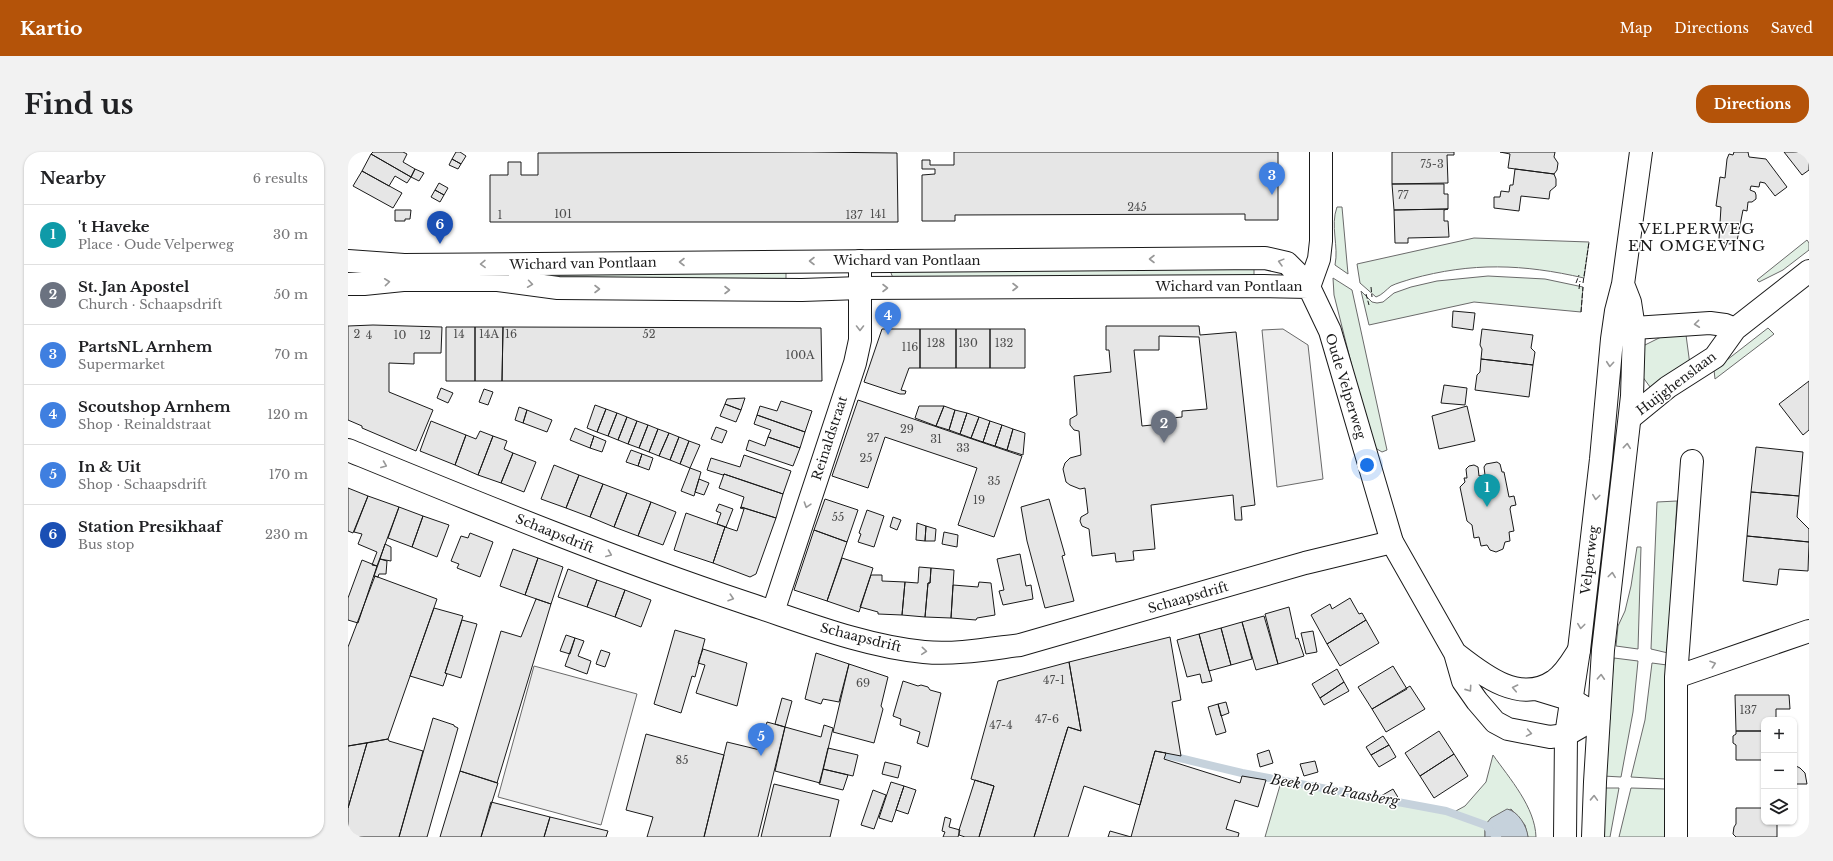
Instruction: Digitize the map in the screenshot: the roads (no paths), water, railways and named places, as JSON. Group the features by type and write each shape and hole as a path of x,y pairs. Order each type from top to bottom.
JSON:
{"street":[{"path":"1309,288 1320,253 1322,224 1321,152"},
{"name":"Velperweg","path":"1565,837 1566,735 1579,650 1601,458 1612,339 1616,311 1623,284 1641,152"},
{"name":"Wichard van Pontlaan","path":"348,261 404,265 1265,258 1287,263 1309,288"},
{"name":"Reinaldstraat","path":"773,612 855,362 860,340 860,261"},
{"name":"Huijghenslaan","path":"1630,418 1668,388 1715,357 1735,329 1809,271"},
{"name":"Wichard van Pontlaan","path":"348,284 403,280 498,280 558,288 802,290 860,288 1264,286 1309,288"},
{"name":"Velperweg","path":"1593,837 1603,650 1630,418 1634,328 1630,302 1623,284"},
{"name":"Oude Velperweg","path":"1309,288 1330,331 1392,542 1455,653 1463,681 1477,701 1495,722 1508,729 1550,737 1566,735 1599,716 1572,700 1536,688"},
{"path":"1612,339 1634,328 1710,323 1725,325 1735,329"},
{"name":"Schaapsdrift","path":"348,450 620,559 672,578 836,633 924,652 971,651 1020,645 1305,563 1392,542"},
{"path":"1676,837 1676,677 1692,461"},
{"path":"1676,677 1809,631"},
{"name":"Oude Velperweg","path":"1455,653 1482,675 1515,689 1536,688 1554,681 1567,667 1579,650"}],"waterway":[{"name":"Beek op de Paasberg","path":"1167,755 1242,773 1446,811 1485,825 1497,837"}],"place":[{"name":"PartsNL Arnhem","path":"1272,195"},
{"name":"Station Presikhaaf","path":"440,244"},
{"name":"Scoutshop Arnhem","path":"888,335"},
{"name":"St. Jan Apostel","path":"1164,443"},
{"name":"'t Haveke","path":"1487,507"},
{"name":"In & Uit","path":"761,756"}],"district":[{"name":"VELPERWEG EN OMGEVING","path":"1697,238"}]}
